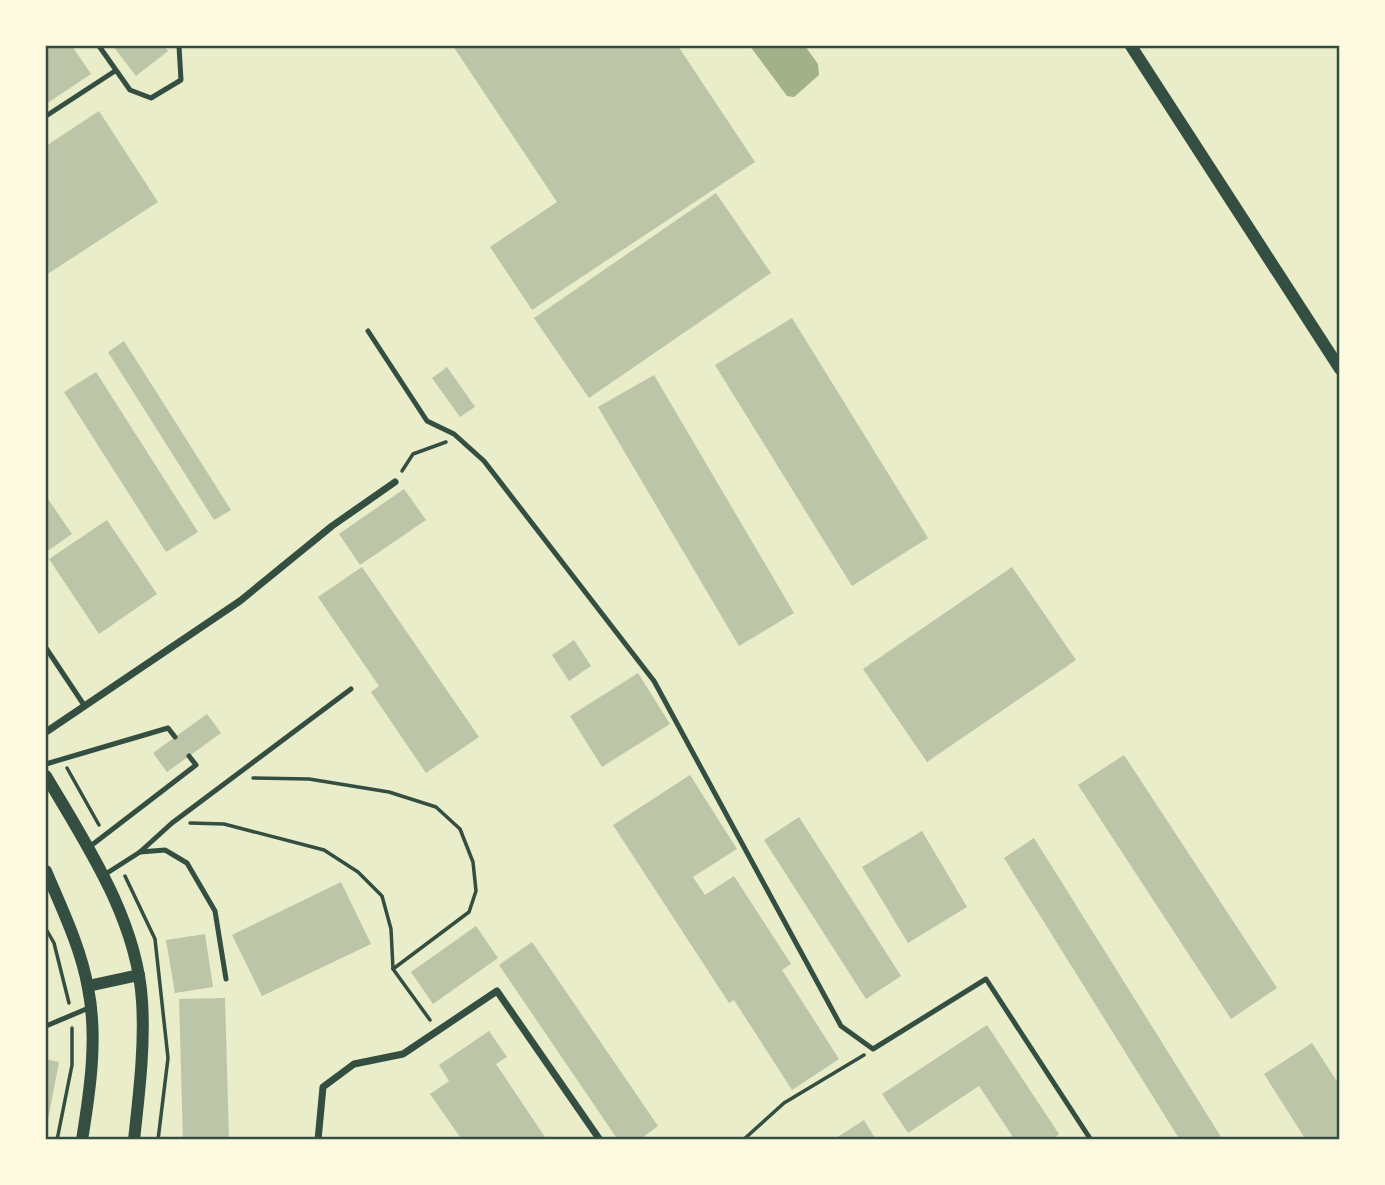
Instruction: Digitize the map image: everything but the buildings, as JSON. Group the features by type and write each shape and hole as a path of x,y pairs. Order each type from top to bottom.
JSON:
{"street":[{"path":"1130,46 1339,369"},
{"path":"46,732 240,601 332,526 395,482"},
{"path":"46,776 104,875 121,917 139,975 142,1001 140,1091 134,1139"},
{"path":"46,872 65,917 88,986 91,1007 90,1084 82,1139"},
{"path":"88,986 139,975"},
{"path":"318,1139 323,1087 354,1064 403,1054 496,991 600,1139"}],"lane":[{"path":"99,46 130,90 151,98 181,80 179,46"},
{"path":"46,116 115,71"},
{"path":"368,331 427,421 454,434 485,461 654,681 841,1026 873,1049 986,979 1091,1139"},
{"path":"46,648 84,705"},
{"path":"104,875 140,852 172,823 351,689"},
{"path":"46,764 168,728 175,737"},
{"path":"88,848 196,765 189,756"},
{"path":"140,852 165,850 187,863 215,911 226,979"},
{"path":"46,1026 91,1007"}],"path":[{"path":"395,482 413,454 451,441"},
{"path":"221,787 257,777 270,777 309,779 389,792 436,807 460,829 473,862 476,891 469,912 393,969"},
{"path":"172,823 224,824 324,850 358,872 382,896 391,929 393,969 438,1031"},
{"path":"743,1139 784,1103 873,1049"}],"shaded area":[{"path":"750,46 805,46 818,64 819,75 794,97 787,96"}]}
